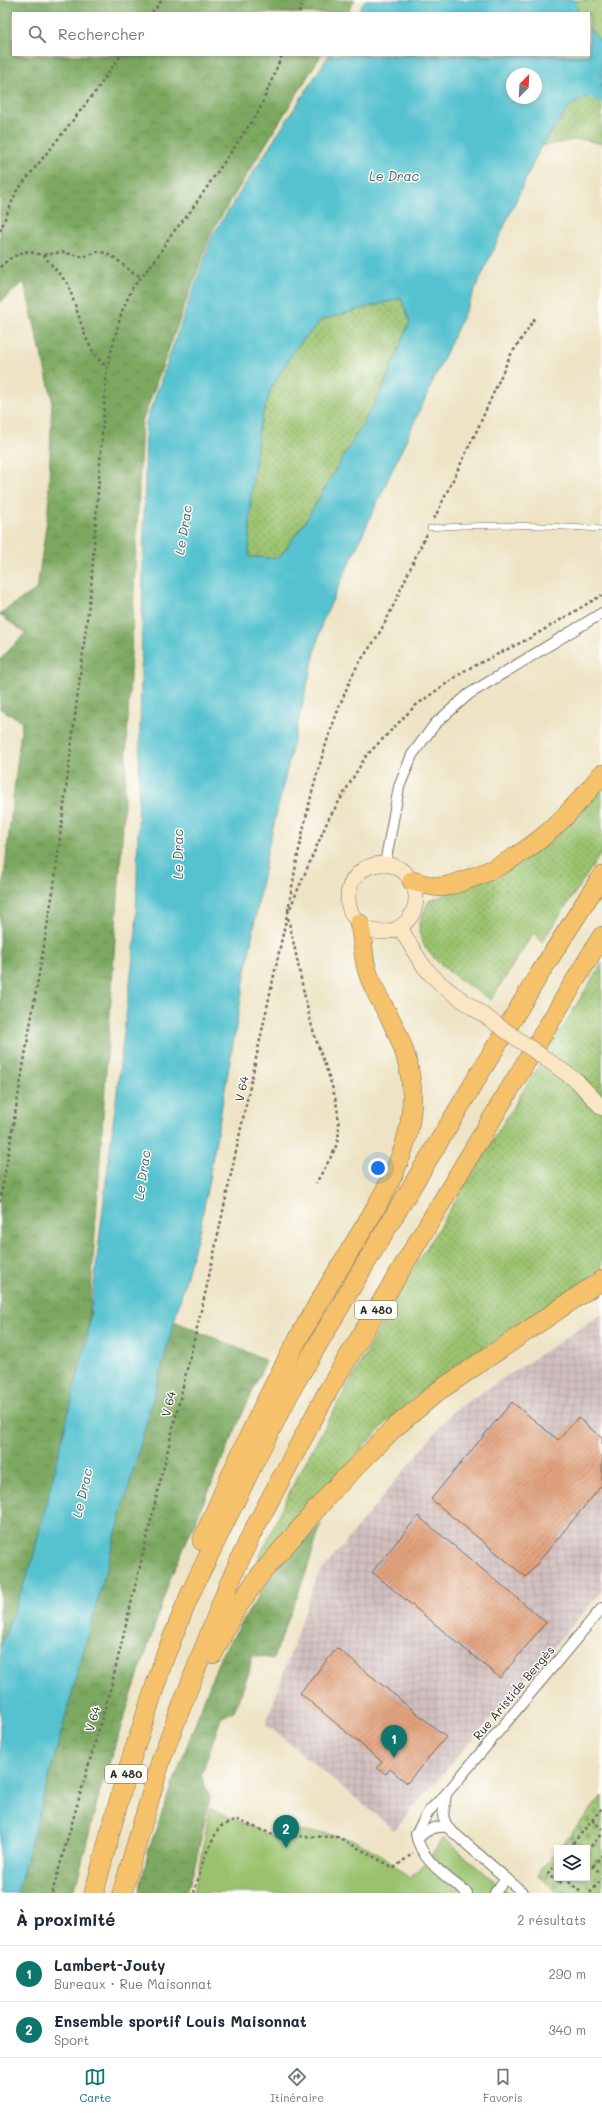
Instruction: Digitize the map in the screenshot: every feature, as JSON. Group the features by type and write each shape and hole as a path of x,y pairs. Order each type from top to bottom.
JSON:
{"highway":[{"path":"412,881 439,887 449,885 480,875 512,859 543,838 558,824 602,774"},
{"name":"A 480","path":"94,1893 112,1821 143,1721 191,1592 295,1383 468,1093 602,876"},
{"path":"191,1592 195,1558 256,1422 289,1355 383,1194 400,1161 407,1138 412,1092 407,1060 392,1022 368,973 364,960 363,938 359,923"},
{"name":"A 480","path":"122,1893 145,1810 184,1700 228,1586 248,1541 328,1389 602,936"},
{"path":"184,1700 203,1674 234,1613 246,1594 292,1538 368,1453 392,1430 437,1392 602,1280"}],"main road":[{"path":"378,864 386,864 401,869 412,881 415,889 415,907 412,915 400,927 386,932 379,932 359,923 349,905 348,898 351,884 359,873 365,868 378,864"},
{"path":"400,927 415,955 431,976 458,998 581,1084 602,1108"},
{"path":"581,1084 602,1092"}],"street":[{"path":"386,864 397,800 403,776 412,755 435,724 469,694 602,613"},
{"name":"Rue Aristide Bergès","path":"418,1843 416,1834 429,1811 446,1794 602,1608"},
{"path":"446,1794 443,1808 447,1827"},
{"path":"467,1893 427,1859 418,1843 428,1829 438,1826 447,1827 523,1893"},
{"path":"495,1893 506,1878"}],"lane":[{"path":"430,528 467,525 536,525 602,529"}],"path":[{"path":"153,12 162,0"},
{"path":"299,12 304,0"},
{"path":"0,231 16,192 96,91 119,56"},
{"path":"0,1202 54,886 91,587 107,367 122,311 133,287 156,259 170,236 190,212 259,111 282,56"},
{"path":"0,267 9,259 25,251 43,255 62,252 84,257 100,251 115,258 134,274 141,276"},
{"path":"43,255 68,284 86,338 96,357 107,367"},
{"name":"V 64","path":"52,1893 114,1676 206,1290 287,915 297,850 320,761 332,724 354,672 381,631 477,430 510,356 535,318"},
{"path":"287,915 310,1019 320,1054 335,1091 339,1114 338,1142 316,1183"},
{"path":"572,1845 602,1808"},
{"path":"194,1893 204,1858 219,1827 237,1820 277,1836 338,1837 394,1868 418,1843"},
{"path":"592,1820 602,1829"},
{"path":"590,1847 602,1833"},
{"path":"593,1866 602,1855"},
{"path":"590,1864 602,1874"},
{"path":"554,1867 548,1874 554,1879"},
{"path":"590,1893 602,1879"},
{"path":"568,1881 582,1893"}],"shaded area":[{"path":"602,1314 602,1591 394,1830 266,1724 316,1578 452,1412"}],"green space":[{"path":"0,0 355,0 348,12 12,12 12,56 320,56 212,231 142,422 123,825 88,1334 32,1562 0,1648 0,911 22,721 0,709 0,660 25,633 0,615 0,613 37,589 48,512 52,398 24,282 0,302"},
{"path":"575,0 602,0 602,43 590,29 590,12 578,12"},
{"path":"602,87 602,144 581,139 541,146 571,105 597,92"},
{"path":"401,298 410,321 381,393 305,522 279,558 249,557 251,497 259,428 270,391 294,350 321,320"},
{"path":"602,780 602,852 542,942 533,933 491,1000 446,970 427,949 421,938 419,927 427,904 429,901 481,880"},
{"path":"602,963 602,1269 424,1389 392,1417 361,1449 247,1583 296,1479 404,1284"},
{"path":"174,1321 266,1360 170,1579 100,1791 74,1893 17,1893"},
{"path":"321,1524 306,1573 273,1659 252,1655 249,1673 234,1711 221,1718 201,1775 210,1797 196,1861 187,1893 139,1893 149,1848 220,1657 278,1565"},
{"path":"602,1796 602,1893 559,1893 537,1875 554,1854 554,1881 590,1881 590,1845 561,1845"},
{"path":"210,1808 275,1838 297,1831 324,1833 355,1841 384,1856 409,1878 420,1870 444,1838 508,1893 194,1893"}],"water":[{"path":"365,0 575,0 578,12 358,12"},
{"name":"Le Drac","path":"590,29 602,43 602,87 597,92 571,105 541,146 322,623 267,853 201,1224 17,1893 0,1893 0,1648 32,1562 88,1334 136,932 146,422 213,234 328,56 590,56","holes":["401,298 410,321 381,393 305,522 279,558 249,557 251,497 259,428 270,391 294,350 321,320"]}],"building":[{"path":"512,1402 558,1440 578,1418 602,1438 602,1485 526,1577 431,1499"},
{"path":"418,1516 546,1622 500,1678 372,1572"},
{"path":"337,1648 446,1737 407,1783 390,1769 386,1774 377,1768 382,1762 300,1693"}],"waterway":[{"path":"579,84 602,96"}],"place":[{"name":"Lambert-Jouty","path":"394,1758"},
{"name":"Ensemble sportif Louis Maisonnat","path":"286,1848"}]}
